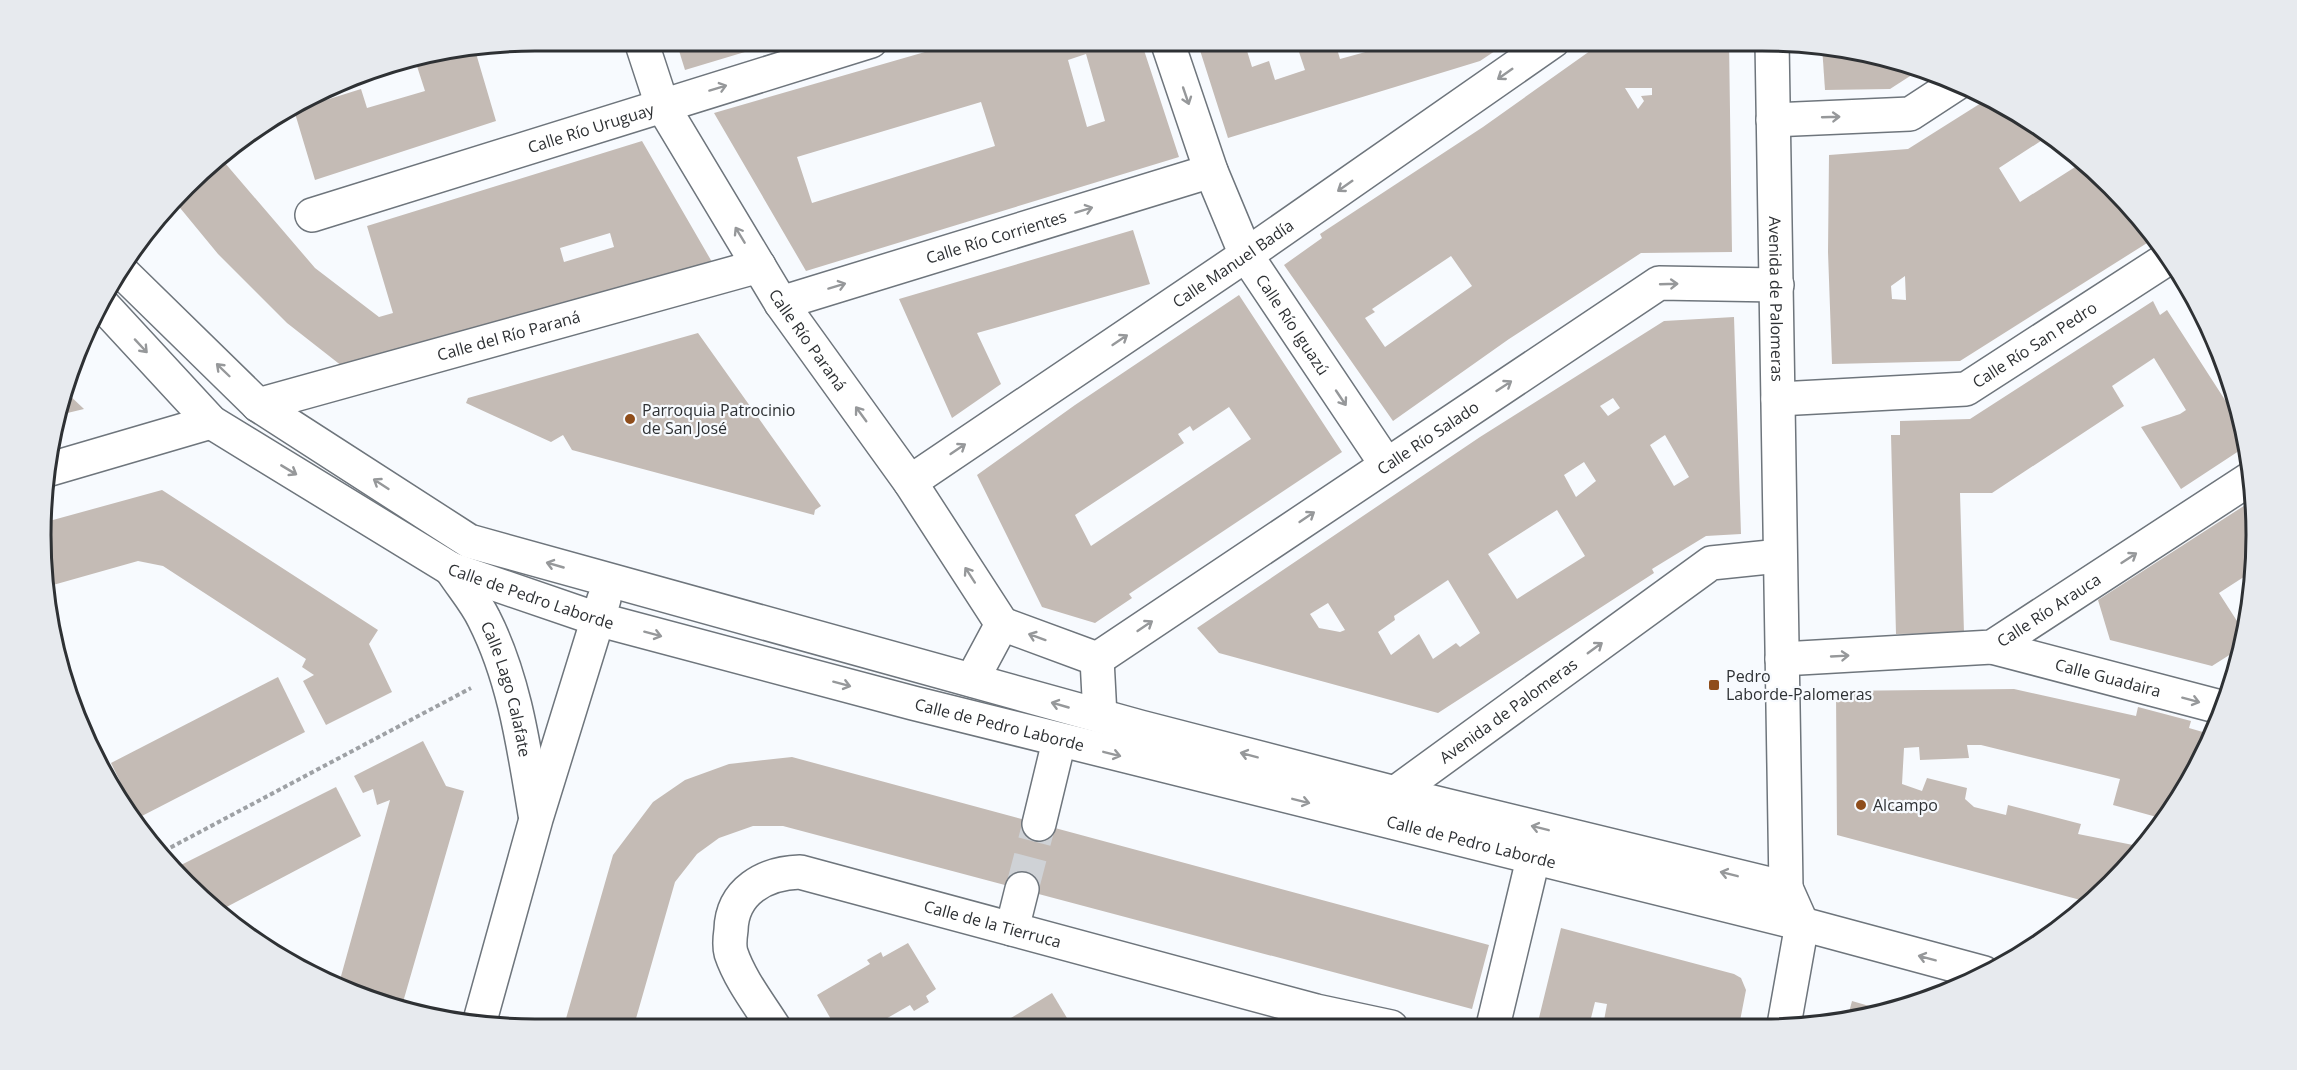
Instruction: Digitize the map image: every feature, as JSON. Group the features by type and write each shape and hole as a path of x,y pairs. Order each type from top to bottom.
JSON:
{"street":[{"name":"Calle Río Paraná","path":"645,51 662,105 782,303 910,482 1002,624"},
{"name":"Calle Río Uruguay","path":"312,215 836,51"},
{"name":"Calle Río Iguazú","path":"1171,51 1211,171 1246,255 1386,464"},
{"name":"Calle Manuel Badía","path":"910,482 1246,255 1537,51"},
{"name":"Avenida de Palomeras","path":"1772,51 1786,888 1802,924"},
{"path":"1773,120 1910,114 1949,89"},
{"name":"Calle Río Corrientes","path":"782,303 1211,171"},
{"name":"Calle Río San Pedro","path":"1778,399 1966,389 2162,262"},
{"name":"Calle del Río Paraná","path":"258,405 759,266"},
{"name":"Calle de Pedro Laborde","path":"126,276 258,405 469,541 1100,716 1395,794 1786,888"},
{"name":"Calle Río Salado","path":"1097,659 1659,283 1777,285"},
{"name":"Calle de Pedro Laborde","path":"107,310 211,422 451,569 597,619 1059,741 1802,924 1973,970"},
{"path":"56,468 211,422"},
{"name":"Calle Río Arauca","path":"1782,659 1992,647 2243,483"},
{"name":"Avenida de Palomeras","path":"1395,794 1711,563 1780,556"},
{"name":"Calle Lago Calafate","path":"451,569 484,618 517,711 536,819"},
{"name":"Calle Lago Calafate","path":"481,1016 536,819 597,619 612,581"},
{"path":"972,680 1002,624 1097,659 1100,716"},
{"name":"Calle Guadaira","path":"1992,647 2214,706"},
{"path":"1039,824 1059,741"},
{"path":"1495,1019 1533,859"},
{"name":"Calle de la Tierruca","path":"769,1019 737,967 730,950 731,925 737,903 747,889 765,879 783,873 800,872 1012,929 1314,1019"},
{"path":"1012,929 1022,889"},
{"path":"1785,1018 1802,924"}],"path":[{"path":"167,849 503,670"}],"building":[{"path":"679,51 748,51 685,70"},
{"path":"928,51 1144,51 1179,157 806,271 714,113","holes":["1086,54 1105,121 1087,127 1068,60","981,102 995,146 812,203 797,157"]},
{"path":"1200,51 1247,51 1252,67 1269,61 1275,80 1305,70 1299,52 1303,51 1338,51 1340,59 1369,51 1495,51 1480,61 1228,138"},
{"path":"1590,51 1729,51 1732,252 1641,253 1509,339 1393,421 1284,265 1322,238 1320,234 1483,127","holes":["1625,88 1652,88 1652,95 1641,96 1644,101 1638,109","1451,256 1472,286 1385,347 1365,318 1375,312 1372,309"]},
{"path":"476,55 496,121 315,180 295,115 319,102 361,89 367,108 425,91 417,65"},
{"path":"1823,55 1887,67 1912,75 1890,89 1825,90"},
{"path":"1980,103 2042,140 1999,168 2020,202 2076,167 2126,216 2148,243 1960,361 1832,364 1828,252 1829,155 1908,149","holes":["1905,276 1906,300 1892,299 1891,286"]},
{"path":"642,141 712,262 347,370 287,323 218,254 179,207 225,163 315,268 379,317 393,313 367,226","holes":["610,233 614,247 564,262 560,248"]},
{"path":"1133,230 1150,284 977,333 1001,384 952,418 899,299"},
{"path":"1239,295 1342,452 1129,594 1132,598 1095,623 1042,607 977,475 1075,405","holes":["1229,407 1251,439 1091,546 1075,515 1184,443 1178,434 1190,426 1193,431"]},
{"path":"2153,301 2160,315 2167,310 2229,405 2239,451 2181,489 2141,427 2186,410 2154,358 2112,386 2124,406 1992,493 1960,493 1964,633 1896,634 1891,435 1900,435 1900,421 1970,419"},
{"path":"1734,317 1741,534 1706,536 1652,569 1654,573 1438,713 1219,653 1197,628 1480,437 1664,321","holes":["1613,398 1620,408 1608,416 1600,406","1665,435 1689,477 1674,486 1650,445","1584,462 1596,481 1576,497 1564,475","1557,510 1585,556 1517,599 1488,554","1448,580 1480,633 1460,647 1456,643 1433,659 1419,634 1391,655 1378,632 1395,620 1394,616","1328,603 1345,630 1340,632 1319,628 1310,614"]},
{"name":"Parroquia Patrocinio de San José","path":"698,333 821,506 815,510 814,515 572,450 563,435 551,442 466,403 468,398"},
{"path":"71,397 84,409 66,413"},
{"path":"162,490 378,630 369,644 392,692 326,725 303,681 314,675 302,667 306,659 163,566 138,561 54,585 51,520"},
{"path":"2245,505 2244,577 2219,593 2238,623 2231,654 2212,666 2110,640 2098,600"},
{"path":"278,677 305,732 141,816 124,790 111,763"},
{"path":"2014,689 2136,716 2138,707 2191,721 2189,728 2204,732 2181,777 2155,817 2113,805 2120,779 1981,745 1967,745 1969,758 1920,760 1919,747 1904,748 1902,784 1922,791 1927,778 1967,788 1965,799 1974,807 2006,815 2008,805 2081,824 2078,834 2133,845 2080,900 1837,835 1836,691"},
{"path":"423,741 446,786 464,791 403,1001 341,978 390,800 377,805 373,789 363,793 354,776"},
{"path":"792,757 1489,945 1472,1009 783,826 753,826 719,838 697,854 675,882 636,1019 566,1019 613,855 653,802 685,780 729,764"},
{"path":"336,787 361,836 226,907 181,865"},
{"path":"1561,928 1734,974 1741,978 1746,990 1740,1019 1604,1019 1607,1004 1595,1002 1591,1019 1539,1019"},
{"path":"908,943 936,989 926,996 929,1002 914,1011 910,1005 886,1019 831,1019 817,995 870,964 867,960 881,952 883,957"},
{"path":"1052,993 1068,1019 1009,1019"},
{"path":"1852,1001 1871,1007 1856,1010 1849,1011"}],"tunnel":[{"path":"1022,889 1039,824"}],"place":[{"name":"Parroquia Patrocinio de San José","path":"630,419"},
{"name":"Pedro Laborde-Palomeras","path":"1714,685"},
{"name":"Alcampo","path":"1861,805"}]}
